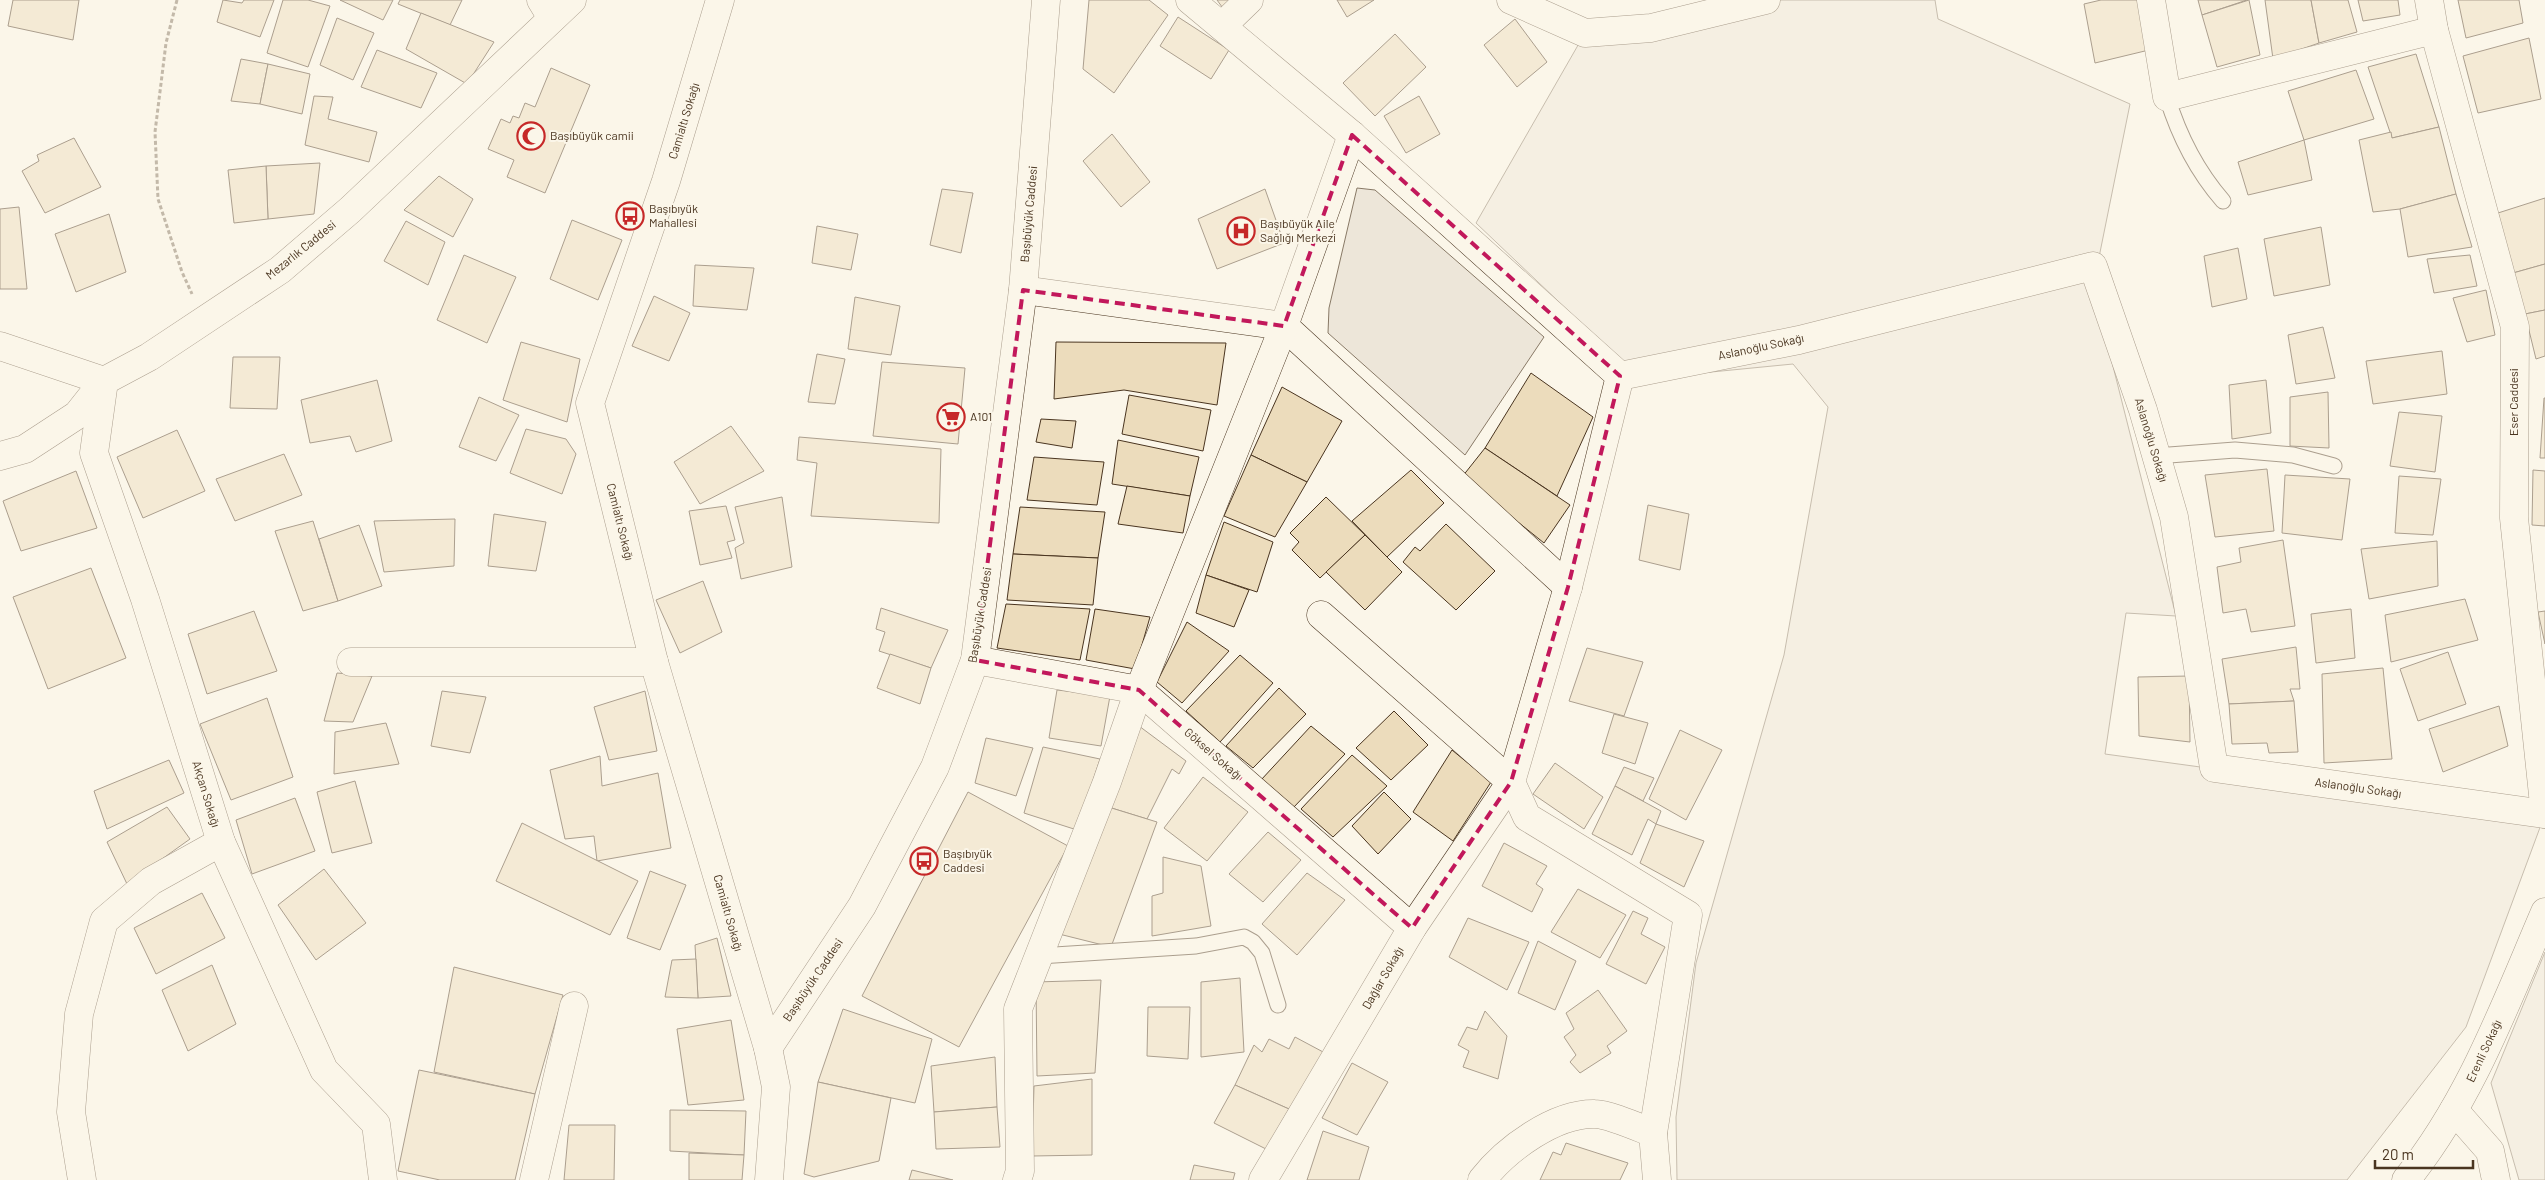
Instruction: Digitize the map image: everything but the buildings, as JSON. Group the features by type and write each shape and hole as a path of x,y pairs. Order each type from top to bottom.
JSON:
{"street":[{"name":"Mezarlık Caddesi","path":"0,456 25,450 77,415 104,381 149,357 280,270 343,216 547,9 572,0"},
{"path":"547,9 578,0"},
{"name":"Başıbüyük Caddesi","path":"768,1048 862,906 936,767 975,660 1023,290 1046,0"},
{"path":"1190,0 1352,135 1620,376"},
{"path":"1222,26 1249,0"},
{"path":"1511,0 1585,33 1650,28 1766,0"},
{"path":"2151,0 2167,97 2434,30"},
{"name":"Eser Caddesi","path":"2428,0 2434,30 2515,328 2514,518 2545,814"},
{"name":"Camialtı Sokağı","path":"716,4 666,181 590,403 654,662 768,1048"},
{"path":"1017,1180 1020,1171 1018,1009 1107,782 1139,690 1284,326 1352,135"},
{"name":"Aslanoğlu Sokağı","path":"1620,376 1799,340 2093,266 2142,410 2174,517 2214,768 2545,814"},
{"path":"1023,290 1284,326 1568,587"},
{"path":"0,346 104,381"},
{"name":"Dağlar Sokağı","path":"1263,1180 1412,928 1511,782 1568,587 1620,376"},
{"name":"Akçan Sokağı","path":"104,381 94,453 145,599 221,842 324,1070 376,1124 383,1180"},
{"path":"1321,615 1511,782 1527,817 1688,915 1654,1133 1657,1180"},
{"path":"975,660 1139,690"},
{"path":"351,662 654,662"},
{"name":"Göksel Sokağı","path":"1139,690 1412,928"},
{"path":"82,1180 71,1112 79,1014 104,921 151,881 221,842"},
{"name":"Erenli Sokağı","path":"2406,1180 2438,1139 2476,1072 2545,912"},
{"path":"534,1180 574,1006"},
{"path":"768,1048 776,1087 769,1180"},
{"path":"2454,1110 2490,1151 2496,1180"},
{"path":"1482,1180 1520,1143 1556,1121 1596,1114 1654,1133"}],"lane":[{"path":"2167,97 2178,130 2191,155 2208,183 2223,200"},
{"path":"2156,456 2235,450 2293,455 2334,466"},
{"path":"1039,956 1196,946 1244,937 1253,942 1262,953 1278,1005"}],"path":[{"path":"177,0 166,43 154,132 158,199 182,272 205,321"}],"highlighted area":[{"path":"1352,135 1620,376 1568,587 1511,782 1412,928 1139,690 975,660 1023,290 1284,326"}],"shaded area":[{"path":"1728,0 1935,0 1938,19 2130,104 2093,287 2176,616 2126,613 2105,754 2545,814 2466,1027 2347,1180 1677,1180 1676,1117 1696,963 1784,655 1828,407 1793,364 1640,379 1476,223 1585,33"},
{"path":"1357,188 1375,190 1544,337 1465,455 1328,333 1329,308"},
{"path":"2545,952 2545,1180 2519,1180 2491,1083"}],"place":[{"name":"Başıbüyük camii","path":"531,136"},
{"name":"Başıbıyük Mahallesi","path":"630,216"},
{"name":"Başıbüyük Aile Sağlığı Merkezi","path":"1241,231"},
{"name":"A101","path":"951,417"},
{"name":"Başıbıyük Caddesi","path":"924,861"}]}
